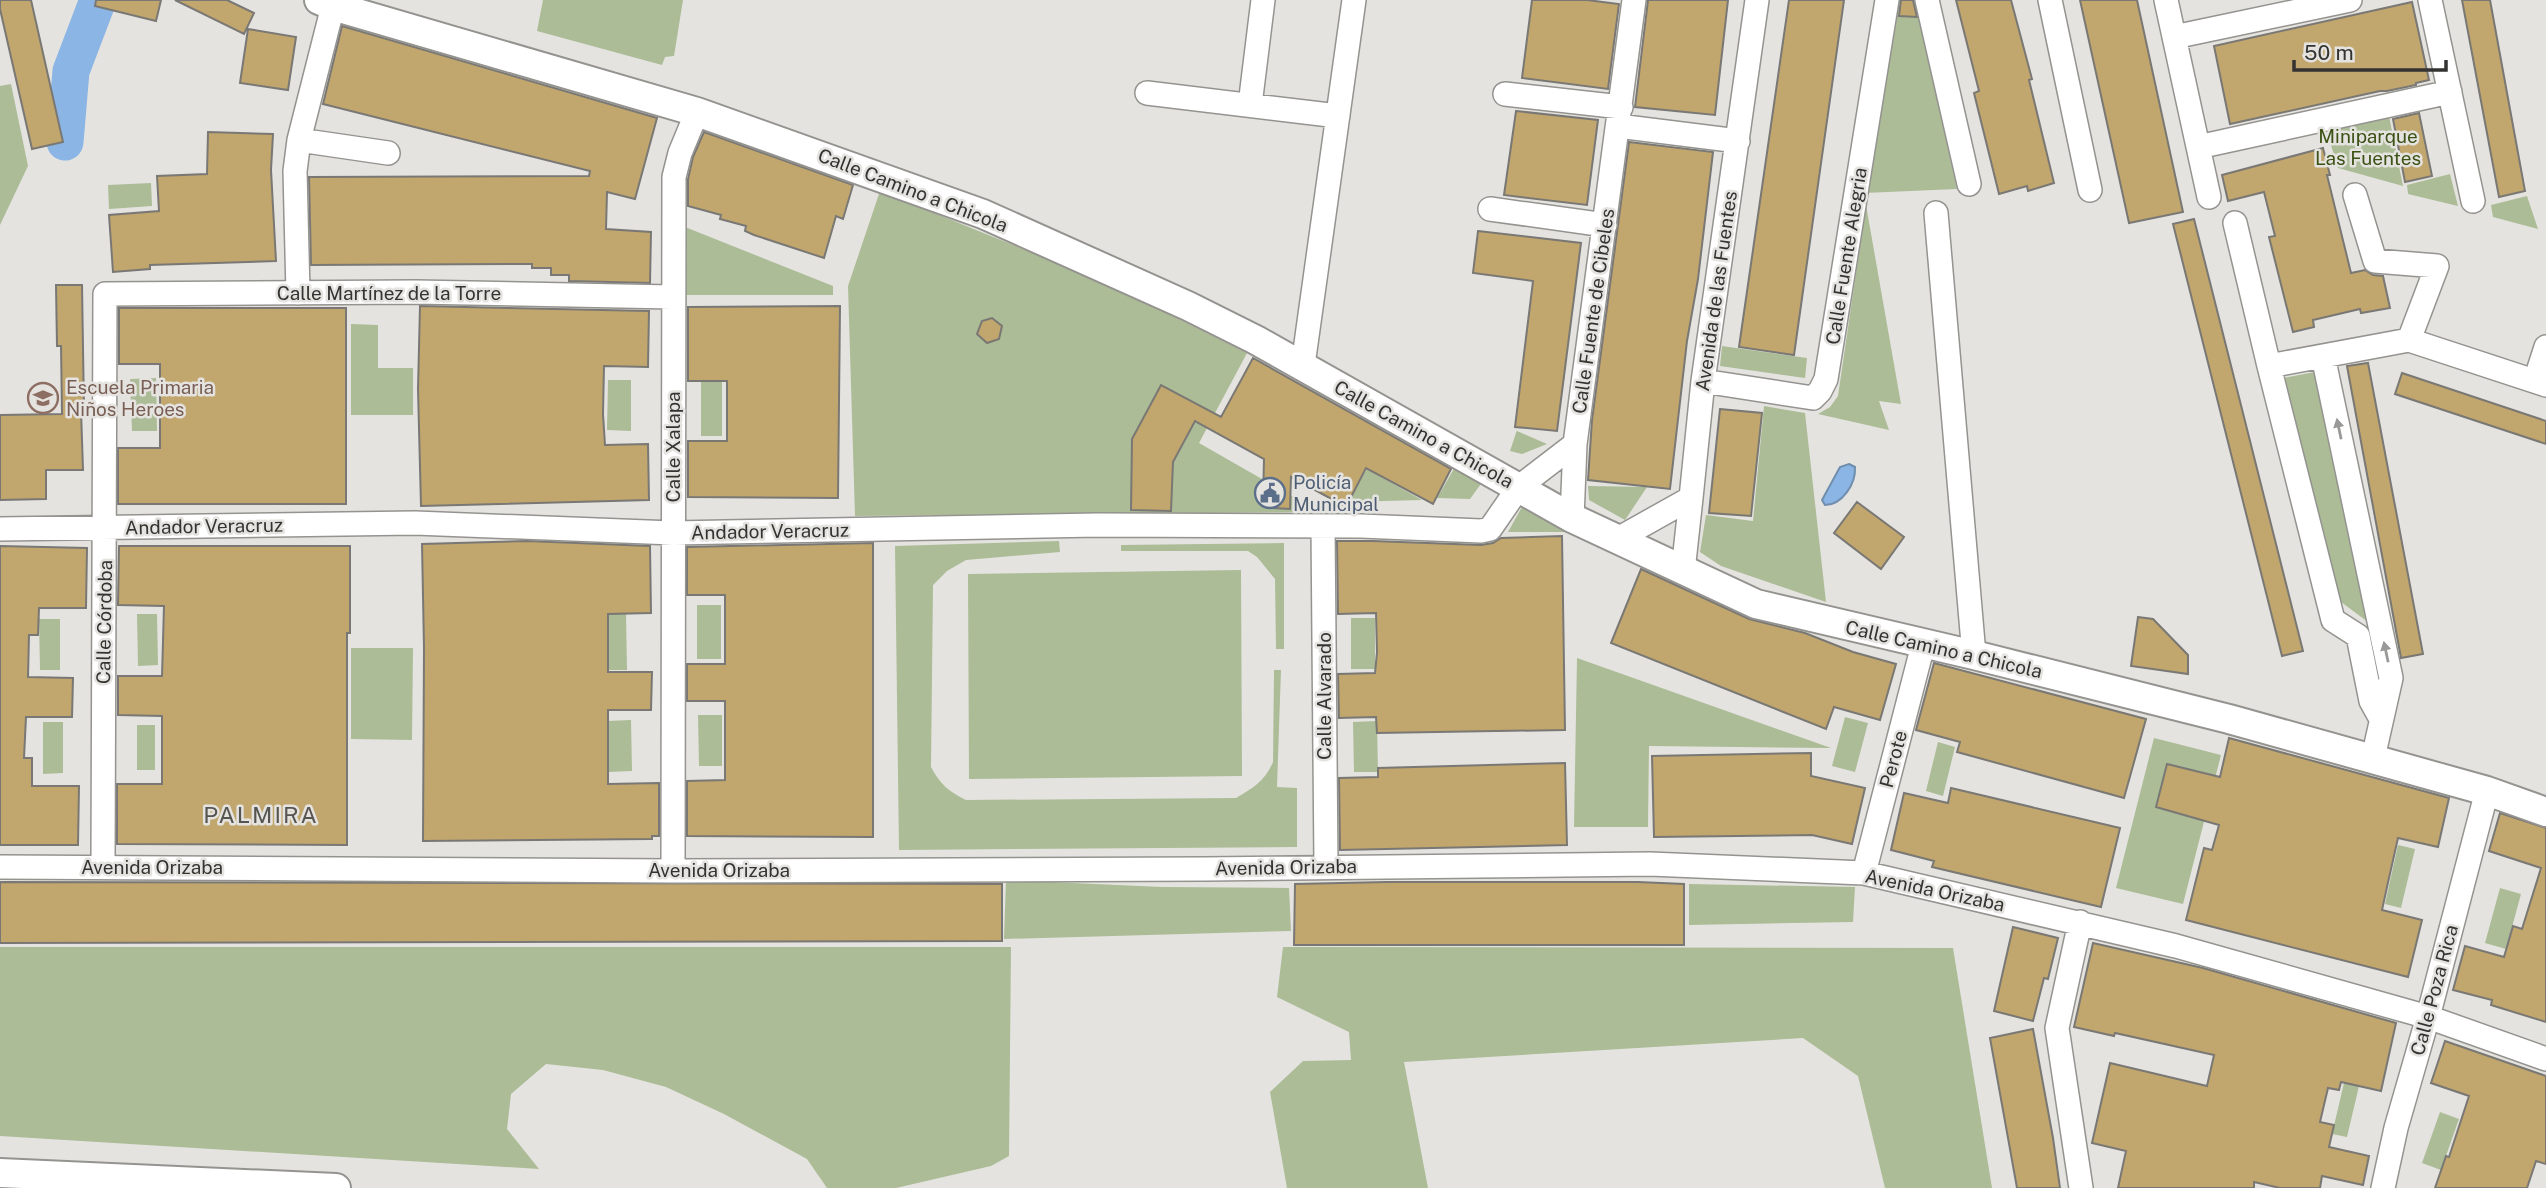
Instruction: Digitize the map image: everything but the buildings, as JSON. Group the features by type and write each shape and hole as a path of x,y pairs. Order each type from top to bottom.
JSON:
{"street":[{"path":"1250,105 1264,0"},
{"path":"1303,365 1354,0"},
{"path":"1619,116 1634,0"},
{"name":"Avenida de las Fuentes","path":"1683,571 1703,381 1757,0"},
{"name":"Calle Fuente Alegria","path":"1703,381 1813,398 1826,379 1886,0"},
{"path":"1927,0 1969,184"},
{"path":"2050,0 2090,190"},
{"path":"2166,0 2209,197"},
{"path":"2174,37 2350,0"},
{"path":"2430,0 2473,201"},
{"path":"298,293 295,171 326,3"},
{"name":"Calle Camino a Chicola","path":"326,3 697,112 983,214 1188,306 1303,365 1572,518 1756,604 1974,655 2373,758 2487,791 2546,812"},
{"path":"2197,147 2450,92"},
{"path":"1147,93 1338,116"},
{"path":"1506,94 1738,141"},
{"name":"Calle Xalapa","path":"673,871 674,177 680,153 697,112"},
{"name":"Calle Fuente de Cibeles","path":"1572,518 1575,444 1619,116"},
{"path":"299,140 388,153"},
{"path":"2355,195 2375,261 2437,266 2409,340"},
{"path":"1490,209 1605,225"},
{"path":"1936,214 1974,655"},
{"path":"2235,223 2333,620 2358,636 2371,701 2381,719"},
{"name":"Calle Martínez de la Torre","path":"105,294 416,292 672,298"},
{"name":"Calle Córdoba","path":"103,866 105,294"},
{"path":"2269,366 2409,340 2540,383 2546,348"},
{"path":"2323,356 2391,678 2373,758"},
{"path":"1519,487 1575,444"},
{"name":"Andador Veracruz","path":"0,529 415,523 673,533 1098,525 1323,526 1481,531 1490,528 1519,487"},
{"path":"1616,540 1691,498"},
{"name":"Calle Alvarado","path":"1323,526 1326,867"},
{"name":"Perote","path":"1864,873 1923,645"},
{"name":"Calle Poza Rica","path":"2383,1188 2396,1128 2487,791"},
{"name":"Avenida Orizaba","path":"0,867 673,871 1650,863 1864,873 2080,922 2176,947 2428,1017 2546,1059"},
{"path":"2080,922 2057,1028 2081,1188"},
{"path":"0,1173 336,1188"}],"green space":[{"path":"543,0 683,0 674,56 665,57 662,65 537,31"},
{"path":"1896,0 1915,0 1957,189 1864,193"},
{"path":"11,84 28,166 0,225 0,86"},
{"name":"Miniparque Las Fuentes","path":"2389,116 2403,186 2338,168 2326,129"},
{"path":"2450,174 2458,206 2408,194 2407,185"},
{"path":"151,183 152,206 109,209 108,185"},
{"path":"880,191 1102,281 1247,353 1199,443 1320,512 855,516 848,286"},
{"path":"2527,196 2538,229 2493,217 2491,205"},
{"path":"1866,205 1901,404 1879,401 1889,430 1818,414 1830,407 1838,396"},
{"path":"685,227 833,286 833,295 685,295"},
{"path":"351,324 378,325 378,368 413,368 413,415 351,415"},
{"path":"1722,346 1807,358 1805,378 1720,366"},
{"path":"2320,371 2368,622 2341,602 2335,594 2284,378"},
{"path":"156,378 157,431 132,431 130,379"},
{"path":"608,380 631,380 631,431 607,430"},
{"path":"701,382 722,382 722,436 701,436"},
{"path":"1764,406 1805,413 1826,602 1721,566 1700,552 1706,515 1753,521"},
{"path":"1517,430 1547,444 1522,454 1510,451"},
{"path":"1455,467 1483,481 1470,499 1437,498"},
{"path":"1367,469 1422,500 1347,502"},
{"path":"1588,486 1647,487 1625,520 1589,500"},
{"path":"1523,505 1569,532 1508,532"},
{"path":"1059,541 1060,552 966,560 947,571 933,585 931,767 938,778 950,791 966,800 1236,798 1258,783 1273,762 1274,670 1281,670 1277,787 1297,788 1297,847 899,850 895,546"},
{"path":"1284,543 1284,649 1276,649 1275,579 1257,557 1248,551 1121,551 1121,545"},
{"path":"1241,570 1242,776 969,779 968,574"},
{"path":"697,605 721,605 721,659 697,659"},
{"path":"137,614 157,614 158,665 138,666"},
{"path":"608,614 626,614 627,670 609,670"},
{"path":"1351,618 1375,618 1375,669 1351,669"},
{"path":"39,619 60,619 60,670 40,670"},
{"path":"351,648 413,648 412,740 351,739"},
{"path":"1577,658 1831,748 1649,746 1648,827 1574,827"},
{"path":"698,715 722,715 722,766 699,766"},
{"path":"1845,717 1868,723 1855,772 1832,766"},
{"path":"631,720 632,771 608,772 607,721"},
{"path":"1377,721 1378,772 1354,772 1353,722"},
{"path":"43,722 63,722 63,773 43,774"},
{"path":"137,725 155,725 155,770 137,770"},
{"path":"2154,738 2221,755 2183,904 2116,888"},
{"path":"1938,742 1955,747 1943,796 1926,791"},
{"path":"2398,845 2415,849 2401,908 2385,904"},
{"path":"1006,880 1162,887 1289,888 1291,931 1004,939"},
{"path":"1689,884 1855,887 1853,922 1689,925"},
{"path":"2500,888 2521,894 2506,949 2485,943"},
{"path":"0,947 1011,947 1009,1156 991,1166 896,1188 827,1188 807,1159 724,1114 666,1087 603,1070 546,1064 511,1094 507,1129 539,1169 0,1136"},
{"path":"1283,947 1953,948 1992,1188 1885,1188 1858,1076 1803,1038 1404,1062 1428,1188 1287,1188 1270,1092 1303,1061 1351,1060 1349,1032 1277,997"},
{"path":"2344,1083 2359,1086 2347,1137 2332,1134"},
{"path":"2440,1112 2459,1119 2441,1170 2422,1163"}],"water":[{"path":"1849,464 1855,467 1855,474 1847,492 1837,501 1825,505 1822,500 1840,467"}],"waterway":[{"path":"65,142 71,71 98,0"}],"place":[{"name":"Escuela Primaria Niños Heroes","path":"43,398"},
{"name":"Policía Municipal","path":"1270,493"}],"district":[{"name":"PALMIRA","path":"261,814"}]}
